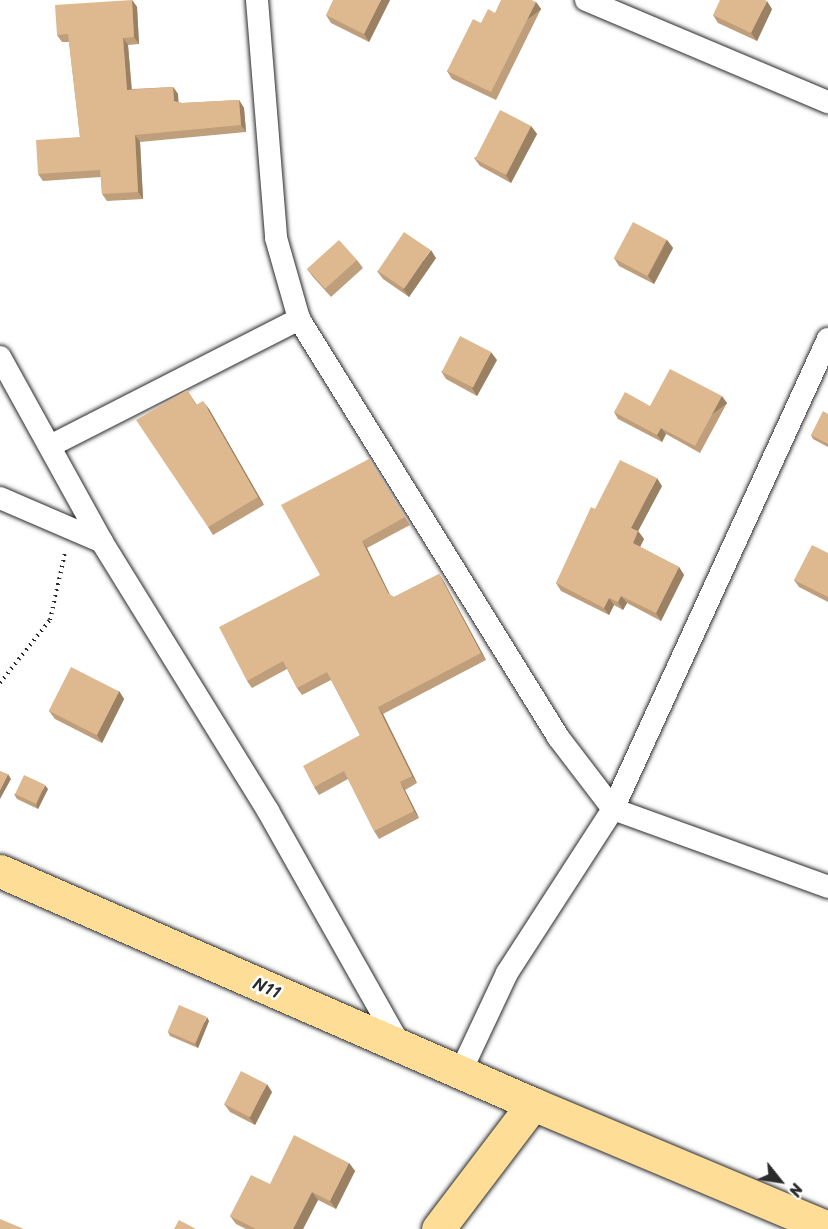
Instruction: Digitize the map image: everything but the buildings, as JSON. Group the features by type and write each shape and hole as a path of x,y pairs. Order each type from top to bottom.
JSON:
{"main road":[{"name":"N11","path":"0,871 460,1073 828,1228"},
{"path":"438,1229 533,1104"}],"street":[{"path":"257,0 276,238 300,319 558,737 613,808 828,887"},
{"path":"586,0 828,102"},
{"path":"50,446 300,319"},
{"path":"460,1073 507,973 613,808 828,339"},
{"path":"0,357 102,542 268,812 401,1047"},
{"path":"0,498 102,542"}],"path":[{"path":"0,683 50,620 70,528"}]}
